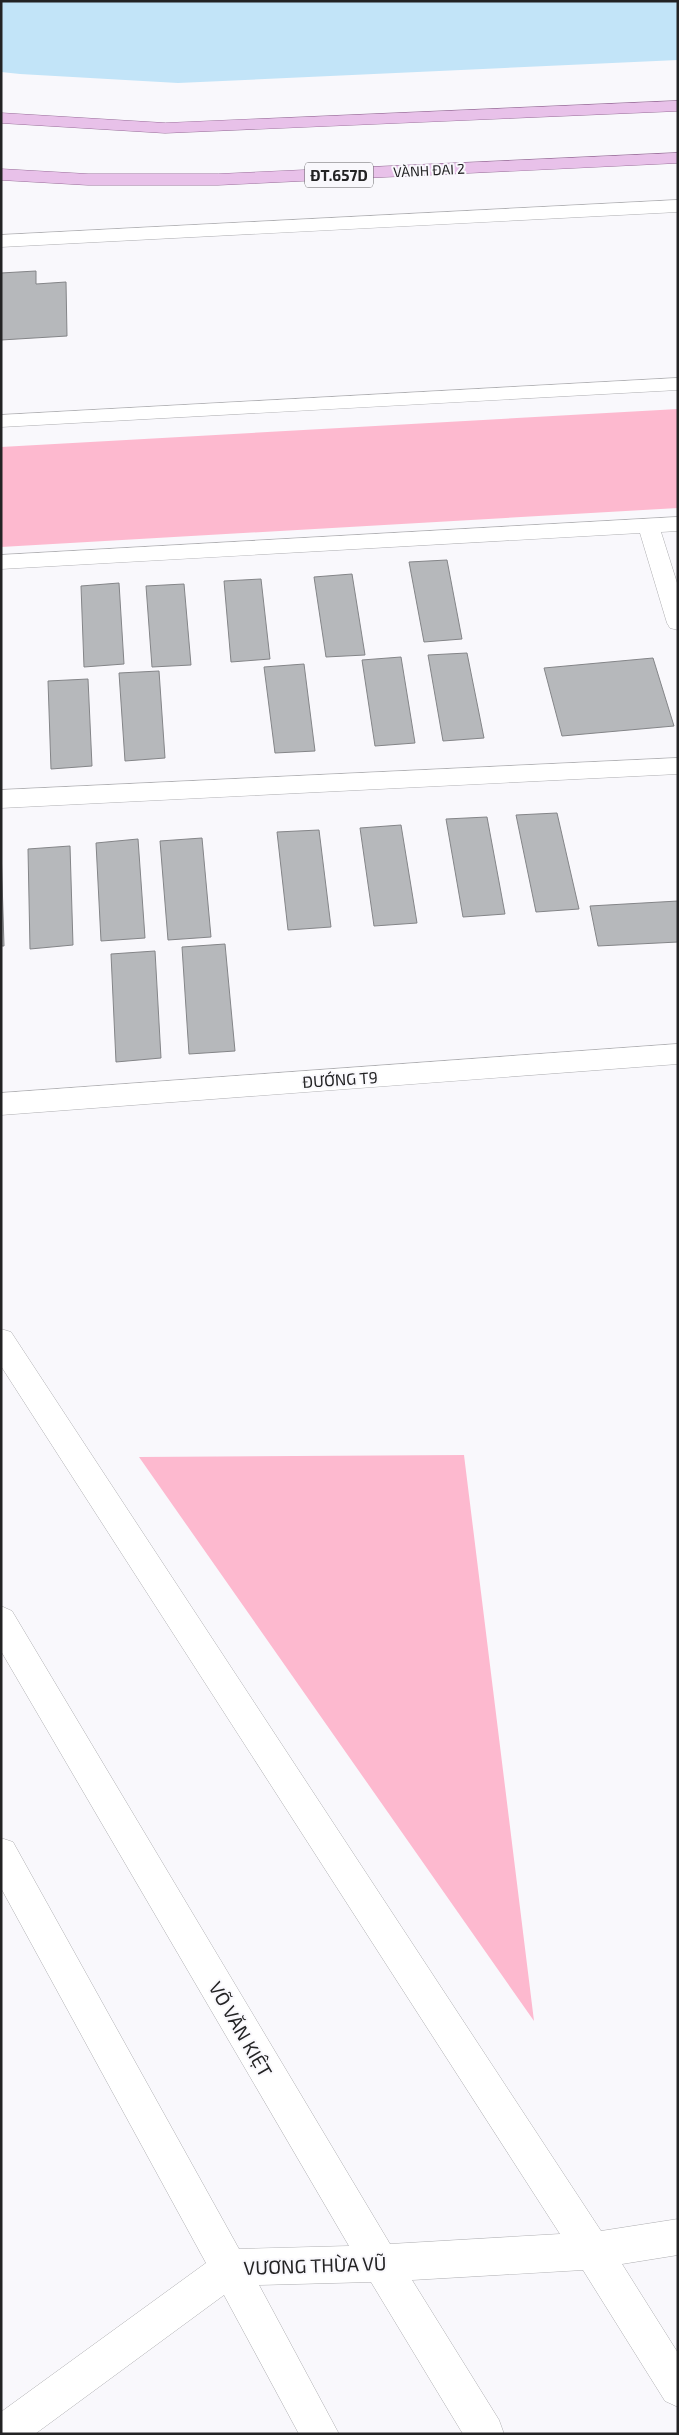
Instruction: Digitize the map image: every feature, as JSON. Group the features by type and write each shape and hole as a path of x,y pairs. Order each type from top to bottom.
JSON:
{"main road":[{"path":"1,118 165,128 678,106"},
{"name":"VÀNH ĐAI 2","path":"1,174 43,178 141,181 225,180 678,158"}],"street":[{"path":"1,241 678,206"},
{"path":"1,421 678,384"},
{"path":"1,562 678,524"},
{"path":"648,525 678,623"},
{"path":"1,799 678,766"},
{"name":"ĐƯỚNG T9","path":"1,1104 678,1054"},
{"path":"1,1341 592,2251 678,2388"},
{"name":"VÕ VĂN KIỆT","path":"1,1621 325,2173 485,2434"},
{"path":"1,1854 320,2434"},
{"name":"VƯƠNG THỪA VŨ","path":"3,2434 230,2268 380,2263 592,2251 678,2237"}],"shaded area":[{"path":"678,409 678,508 1,547 1,447"},
{"path":"464,1455 534,2021 139,1457"}],"water":[{"path":"1,1 678,1 678,60 178,83 20,74 1,72"}],"building":[{"path":"36,271 36,284 66,282 67,336 1,340 1,273"},
{"path":"447,560 462,639 424,642 409,562"},
{"path":"352,574 365,655 326,657 314,577"},
{"path":"261,579 270,659 231,662 224,581"},
{"path":"119,583 124,664 84,667 81,586"},
{"path":"184,584 191,665 152,667 146,586"},
{"path":"467,653 484,738 443,741 428,655"},
{"path":"401,657 415,743 375,746 362,660"},
{"path":"653,658 674,726 562,736 544,668"},
{"path":"304,664 315,751 275,753 264,667"},
{"path":"159,671 165,758 125,761 119,673"},
{"path":"88,679 92,766 51,769 48,681"},
{"path":"557,813 579,909 536,912 516,815"},
{"path":"487,817 505,914 463,917 446,819"},
{"path":"401,825 417,923 374,926 360,828"},
{"path":"319,830 331,927 288,930 277,832"},
{"path":"202,838 211,937 168,940 160,841"},
{"path":"138,839 145,938 101,941 96,843"},
{"path":"70,846 73,945 30,949 28,849"},
{"path":"1,847 4,946 1,946"},
{"path":"678,901 678,942 598,946 590,906"},
{"path":"225,944 235,1051 189,1054 182,947"},
{"path":"155,951 161,1058 116,1062 111,954"}]}
